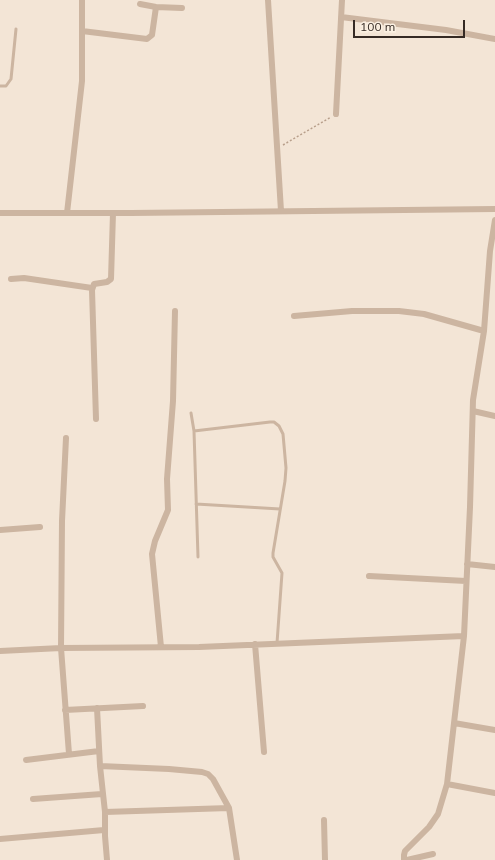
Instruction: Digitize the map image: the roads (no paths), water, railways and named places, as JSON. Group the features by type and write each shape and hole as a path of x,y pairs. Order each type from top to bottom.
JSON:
{"street":[{"path":"67,213 82,81 82,0"},
{"path":"268,0 281,211"},
{"path":"336,114 342,0"},
{"path":"140,4 156,7 182,8"},
{"path":"82,31 147,39 152,35 156,7"},
{"path":"341,17 446,30 495,39"},
{"path":"0,213 495,209"},
{"path":"96,419 92,288 94,284 107,282 111,279 113,213"},
{"path":"404,860 405,851 429,827 438,814 447,784 464,636 473,400 484,331 490,251 495,220"},
{"path":"11,279 24,278 92,288"},
{"path":"161,647 152,554 155,541 168,510 167,479 173,401 175,311"},
{"path":"294,316 352,311 399,311 424,314 484,331"},
{"path":"473,411 495,416"},
{"path":"66,438 62,520 61,648 68,754"},
{"path":"0,530 40,527"},
{"path":"467,564 495,567"},
{"path":"369,576 466,581"},
{"path":"0,650 277,644 464,636"},
{"path":"255,644 264,752"},
{"path":"65,710 143,706"},
{"path":"97,708 107,860"},
{"path":"454,723 495,730"},
{"path":"26,760 99,751"},
{"path":"100,766 169,769 202,772 208,774 213,779 229,808 237,860"},
{"path":"447,784 495,793"},
{"path":"33,800 102,794"},
{"path":"105,812 229,808"},
{"path":"324,820 325,860"},
{"path":"0,839 104,830"},
{"path":"407,860 433,854"}],"lane":[{"path":"0,86 6,86 11,79 16,29"},
{"path":"191,413 194,432 198,556"},
{"path":"194,432 274,422 279,426 283,434 286,468 273,553 273,557 282,573 277,644"},
{"path":"196,504 280,509"}]}
